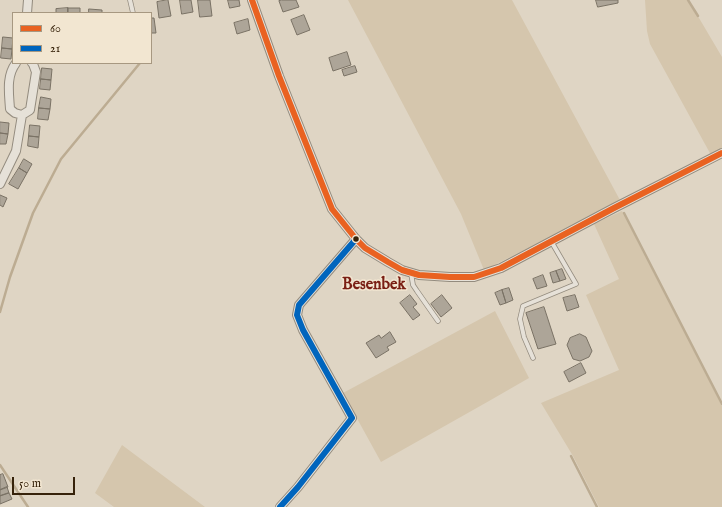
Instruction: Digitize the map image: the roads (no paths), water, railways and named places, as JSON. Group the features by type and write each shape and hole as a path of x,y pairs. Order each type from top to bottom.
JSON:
{"street":[{"path":"27,12 28,0"},
{"path":"252,0 279,76 332,209 365,248 402,270 419,275 474,277 501,268 722,153"},
{"path":"15,64 11,70 8,81 10,109 15,113 22,115 30,110 36,72 33,64"},
{"path":"0,184 16,151 22,115"},
{"path":"280,507 298,487 352,418 303,330 297,315 298,305 356,239"}],"lane":[{"path":"130,0 132,12"},
{"path":"533,358 524,337 520,319 523,306 576,284 551,241"},
{"path":"411,272 413,285 416,291 438,321"}],"waterway":[{"path":"688,0 698,16"},
{"path":"0,312 10,277 33,213 61,159 139,64"},
{"path":"624,213 722,404"},
{"path":"571,456 597,507"},
{"path":"0,465 28,507"}],"district":[{"name":"Besenbek","path":"374,286"}]}
